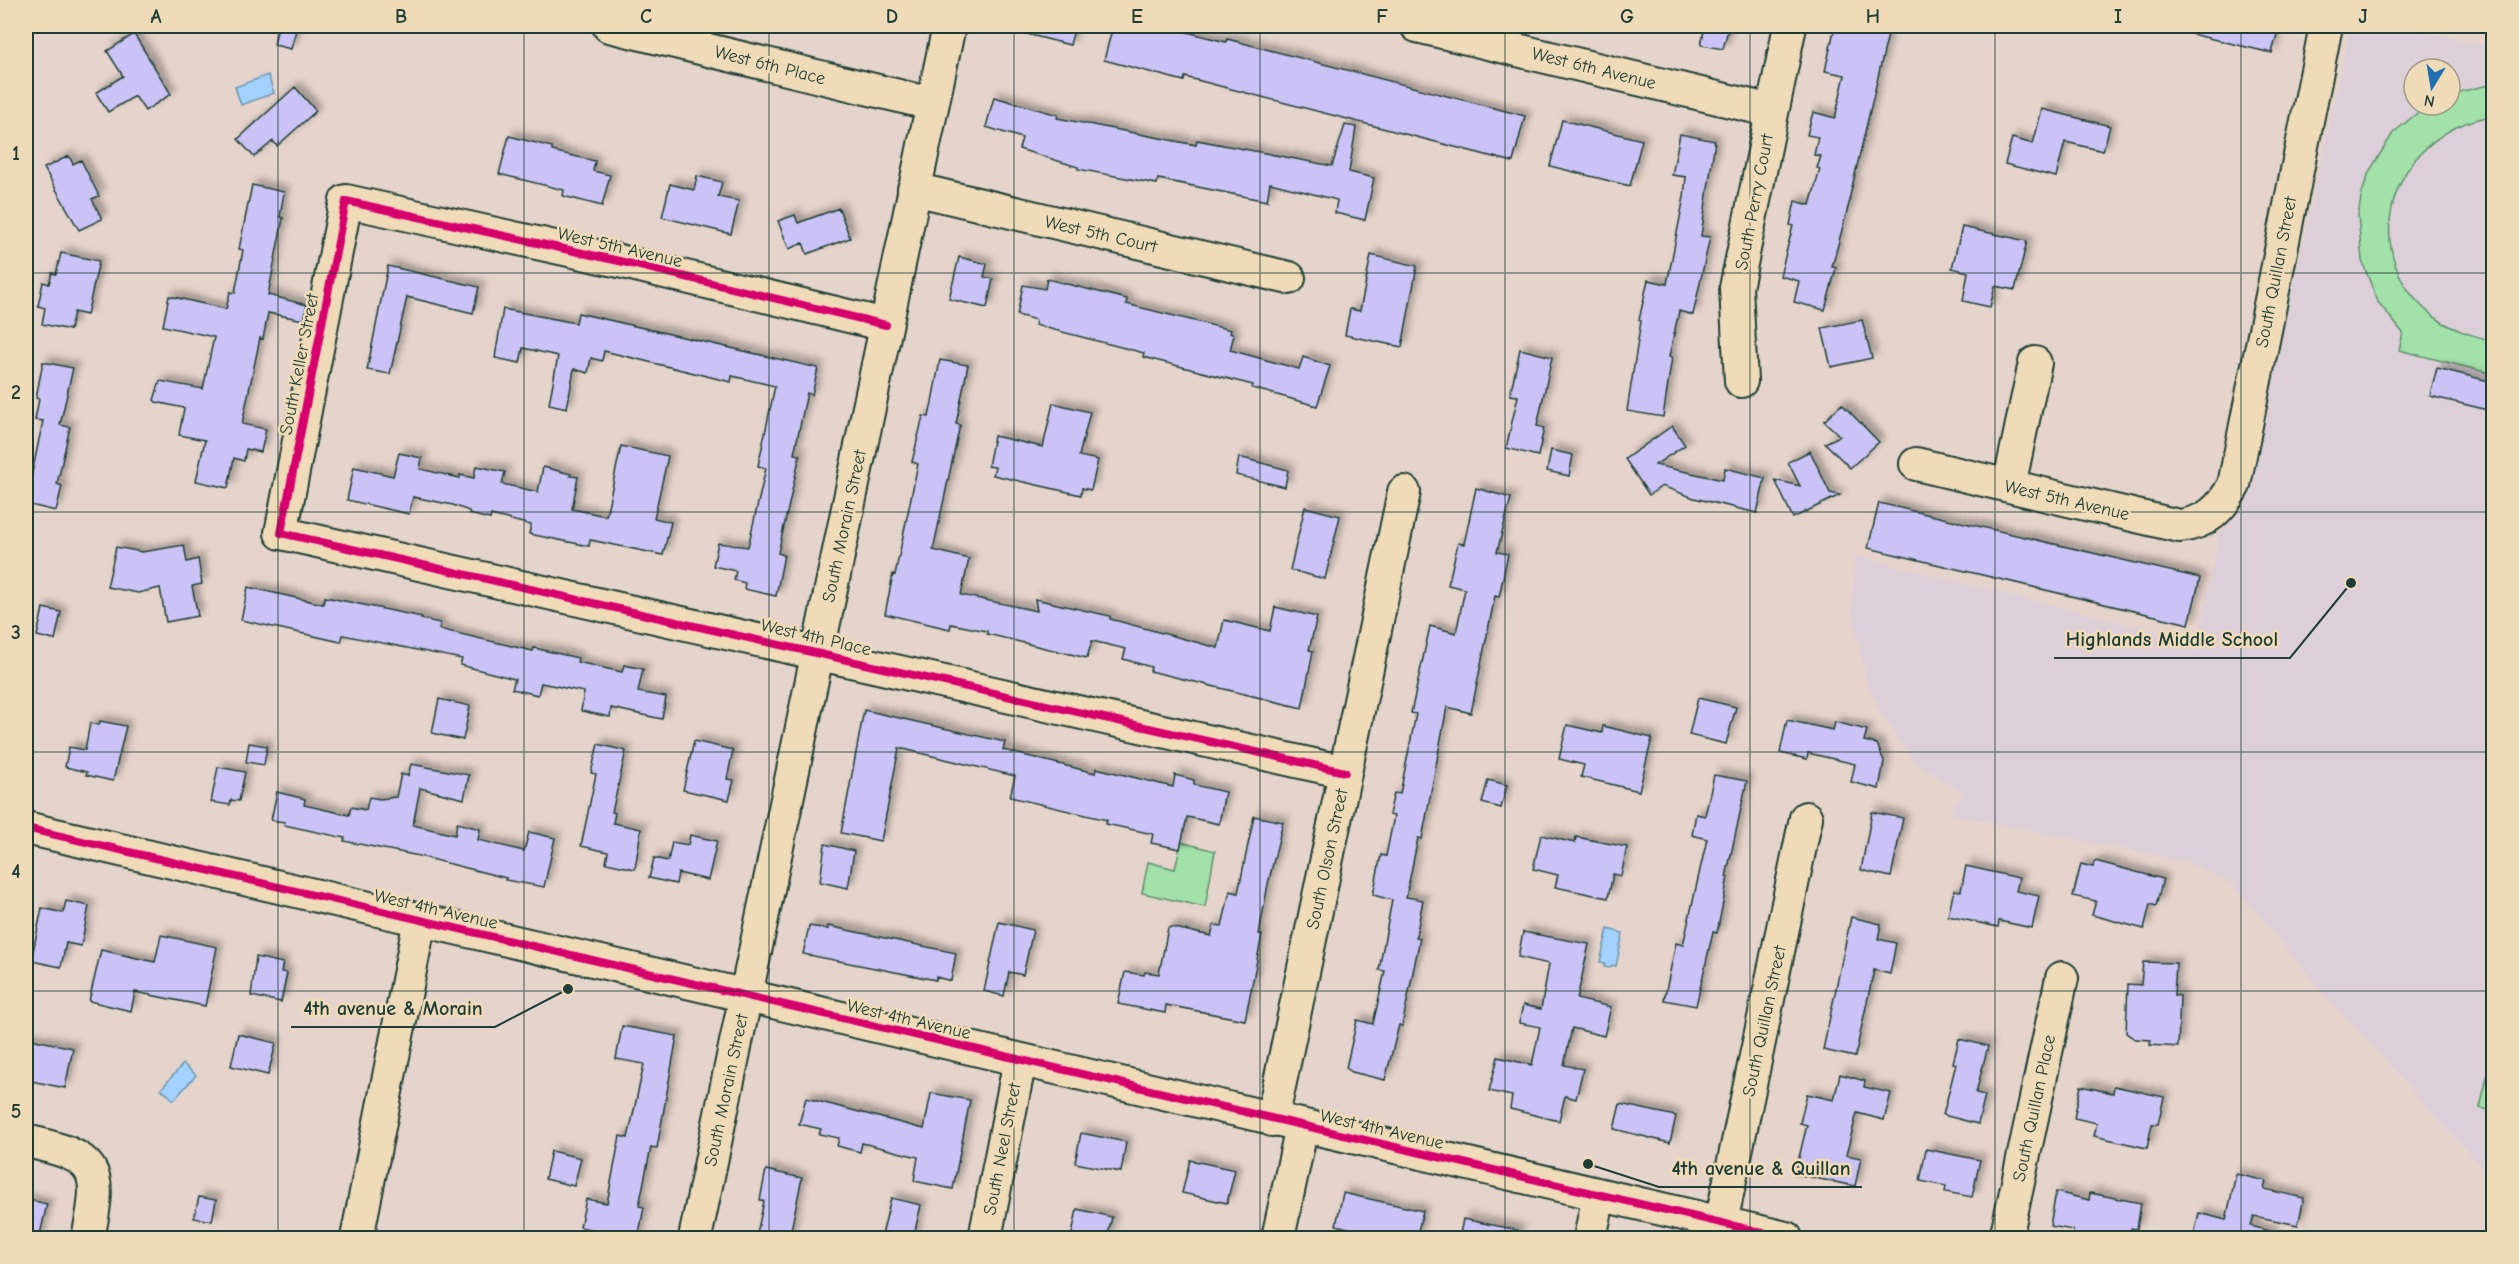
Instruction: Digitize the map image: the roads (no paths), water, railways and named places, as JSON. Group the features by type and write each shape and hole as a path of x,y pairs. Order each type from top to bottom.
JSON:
{"street":[{"name":"South Morain Street","path":"695,1239 949,26"},
{"name":"West 6th Avenue","path":"1417,26 1772,111"},
{"name":"South Perry Court","path":"1741,381 1736,288 1790,26"},
{"name":"South Quillan Street","path":"2215,513 2226,501 2234,485 2326,26"},
{"name":"West 6th Place","path":"619,27 932,104"},
{"name":"West 5th Court","path":"914,189 1289,278"},
{"name":"West 5th Avenue","path":"346,201 619,261 886,325"},
{"name":"South Keller Street","path":"281,533 346,201"},
{"path":"2009,486 2035,363"},
{"name":"West 5th Avenue","path":"1916,464 2179,526 2192,525 2215,513"},
{"name":"South Olson Street","path":"1272,1120 1404,492"},
{"name":"West 4th Place","path":"281,533 1345,772"},
{"name":"South Quillan Street","path":"1721,1223 1806,818"},
{"name":"West 4th Avenue","path":"26,828 1786,1239"},
{"path":"357,1239 420,920"},
{"name":"South Quillan Place","path":"2006,1239 2062,978"},
{"name":"South Neel Street","path":"985,1239 1020,1060"},
{"path":"1278,1239 1302,1126"},
{"path":"26,1141 59,1149 84,1162 93,1173 96,1187 95,1205 88,1239"},
{"path":"1590,1239 1599,1195"}],"water":[{"path":"268,75 274,93 241,105 235,87"},
{"path":"1608,929 1623,933 1616,966 1612,965 1610,968 1604,967 1605,963 1600,962"},
{"path":"183,1064 196,1075 174,1100 161,1089"}],"place":[{"name":"Highlands Middle School","path":"2351,583"},
{"name":"4th avenue & Morain","path":"568,989"},
{"name":"4th avenue & Quillan","path":"1588,1164"}]}
